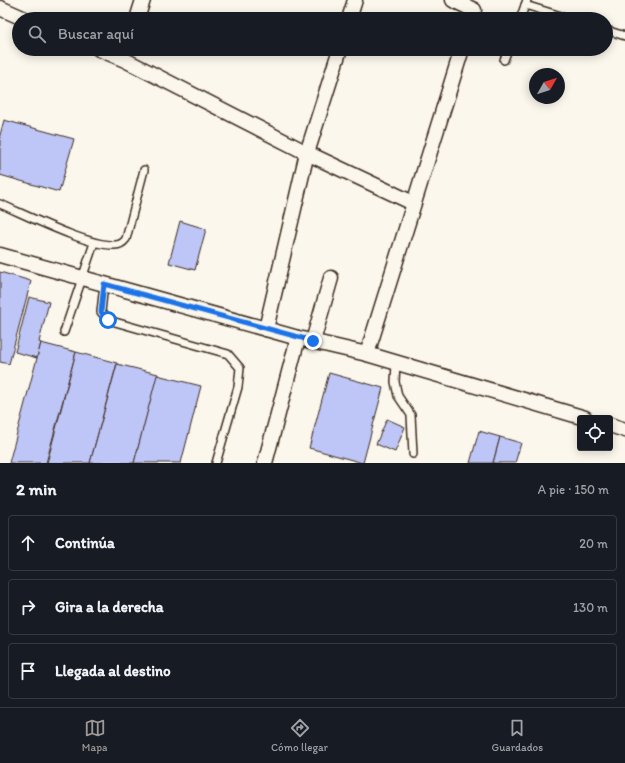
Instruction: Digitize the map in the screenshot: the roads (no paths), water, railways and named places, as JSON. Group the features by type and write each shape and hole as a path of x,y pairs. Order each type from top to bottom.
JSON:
{"street":[{"path":"139,12 143,0"},
{"path":"351,12 355,0"},
{"path":"453,0 475,10"},
{"path":"1,6 12,12"},
{"path":"130,56 307,153 413,203"},
{"path":"266,329 307,153 338,56"},
{"path":"367,354 460,56"},
{"path":"0,255 298,338 396,362 577,416"},
{"path":"313,341 331,278"},
{"path":"265,463 298,338"},
{"path":"613,426 625,430"}],"lane":[{"path":"522,12 526,2 552,12"},
{"path":"613,32 625,36"},
{"path":"504,60 505,56"},
{"path":"0,204 94,243 116,245 126,240 144,170"},
{"path":"64,332 94,243"},
{"path":"104,284 101,312 108,320 228,354 240,368 238,387 216,463"},
{"path":"396,362 395,382 398,396 410,416 413,454"}]}
